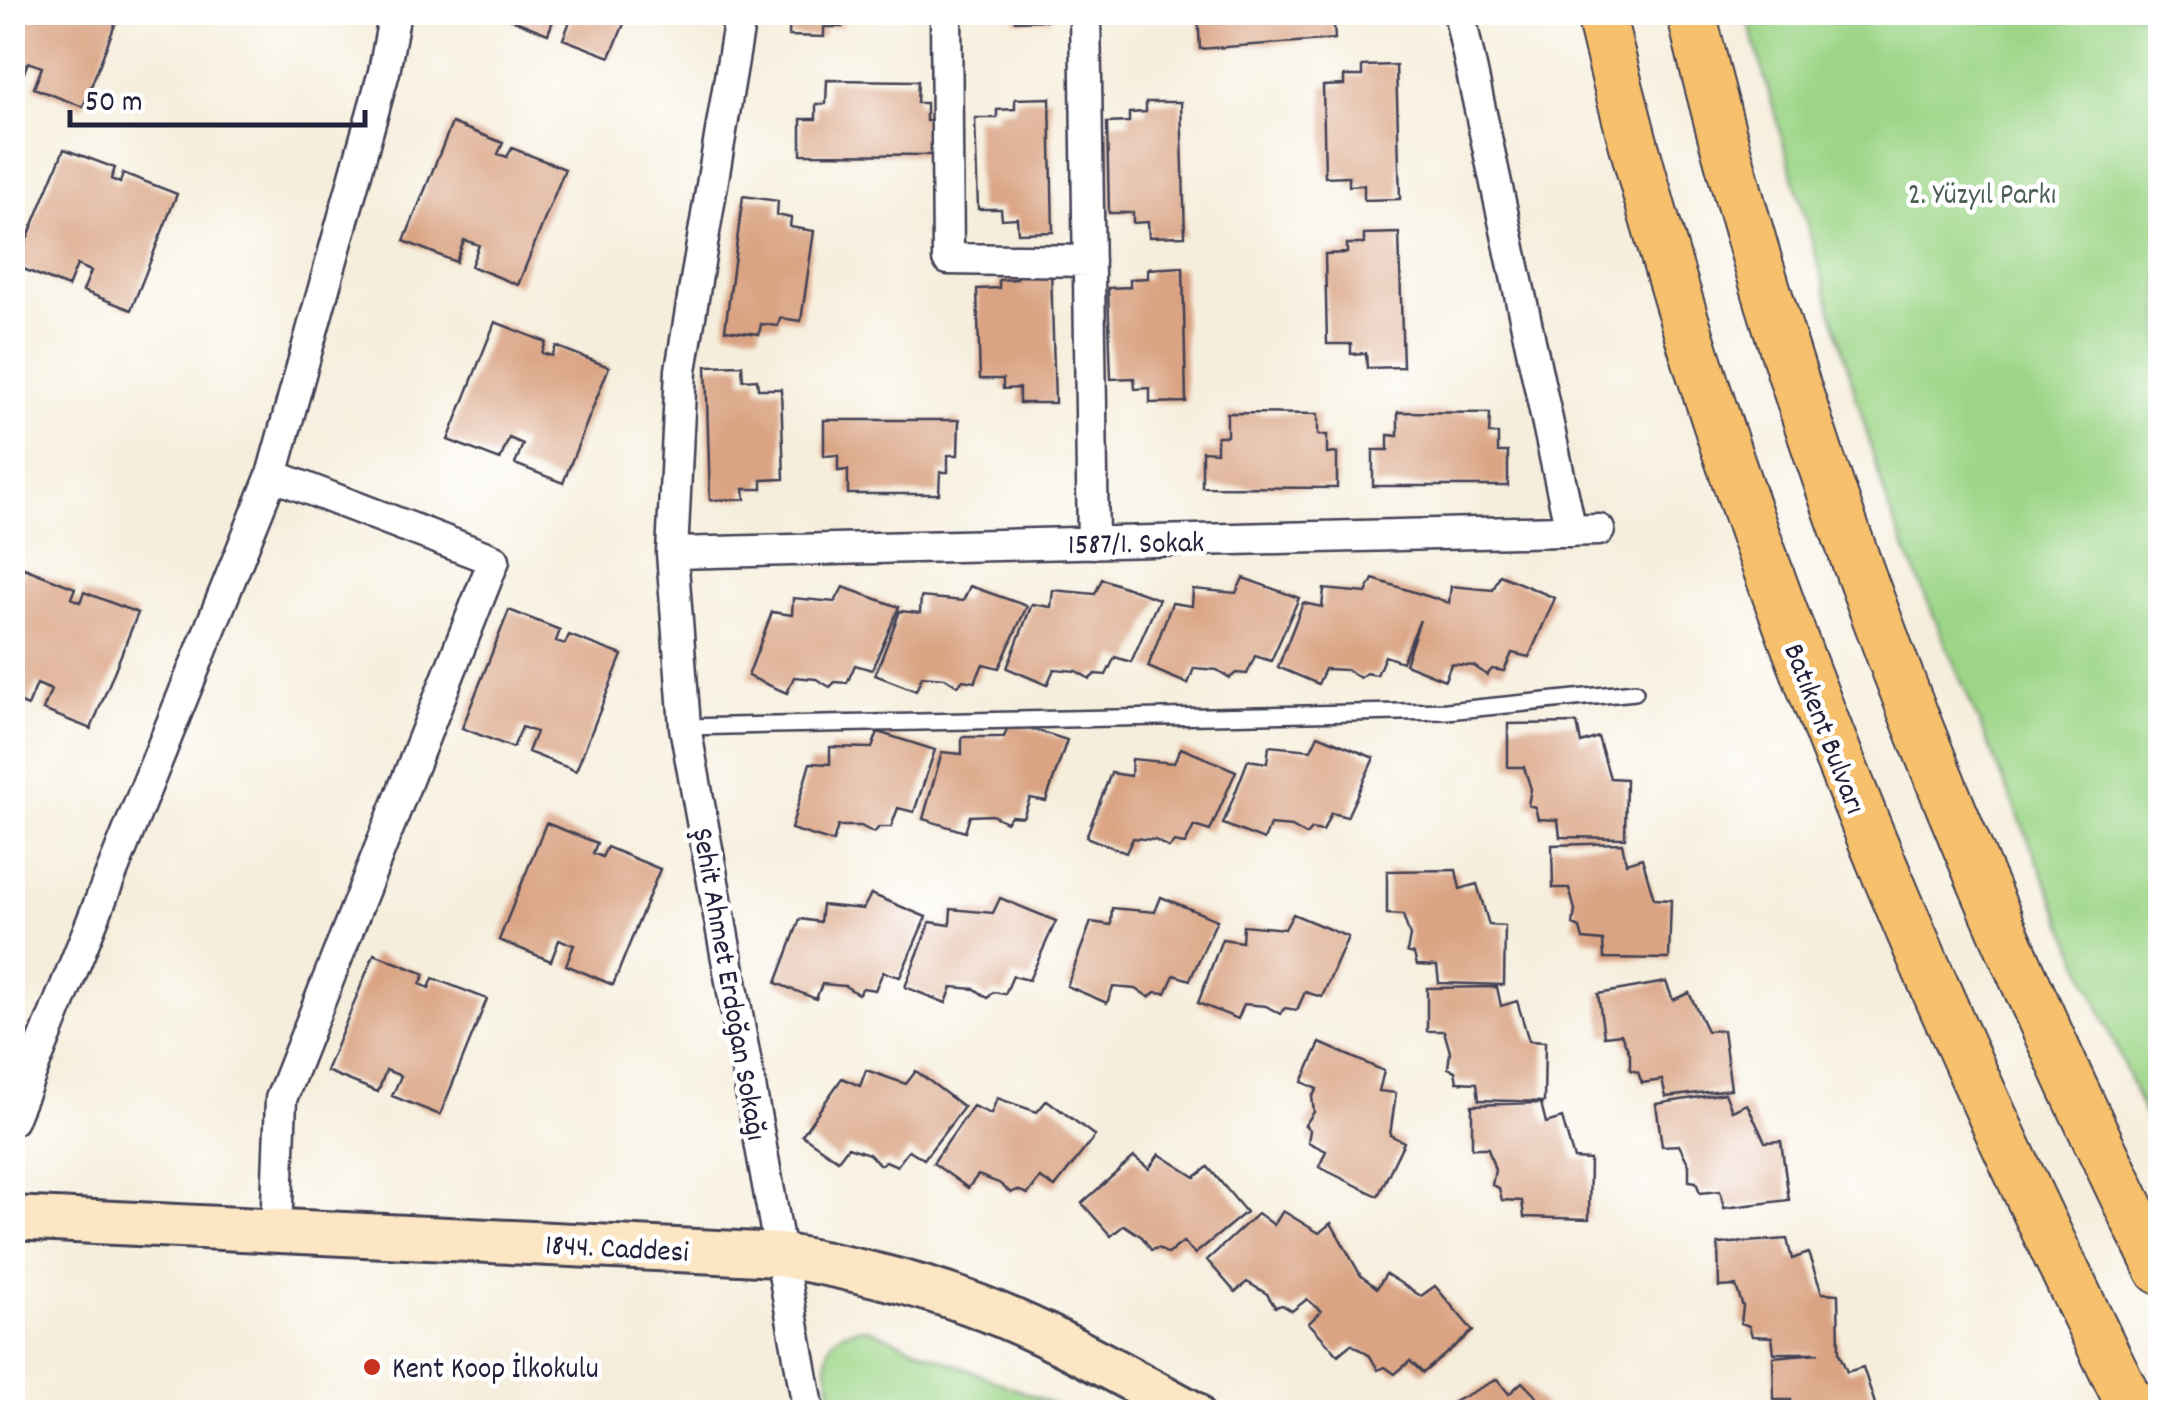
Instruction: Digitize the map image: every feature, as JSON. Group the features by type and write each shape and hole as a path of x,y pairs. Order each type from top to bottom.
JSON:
{"main road":[{"name":"Batıkent Bulvarı","path":"1600,12 1630,138 1736,491 1850,792 2014,1172 2134,1412"},
{"path":"1690,12 1717,123 1825,480 1936,778 2093,1134 2160,1270"}],"street":[{"path":"12,1120 272,475 384,72 395,12"},
{"name":"Şehit Ahmet Erdoğan Sokağı","path":"741,12 681,370 672,553 686,728 808,1412"},
{"path":"946,12 948,259 1089,261"},
{"path":"1085,12 1093,543"},
{"name":"1587/1. Sokak","path":"672,553 1585,530 1459,12"},
{"path":"272,475 494,560 281,1099 276,1232"},
{"name":"1844. Caddesi","path":"12,1218 780,1255 898,1280 975,1305 1091,1358 1191,1412"}],"lane":[{"path":"686,728 1446,711 1635,692"}],"green space":[{"name":"2. Yüzyıl Parkı","path":"1746,13 2160,13 2160,1151 1889,510"},
{"path":"866,1328 1072,1412 836,1412 827,1370 830,1346 836,1337 848,1331"}],"building":[{"path":"12,12 120,12 83,107 34,88 42,67 28,62 20,83 12,80"},
{"path":"493,12 629,12 610,57 563,39 571,19 556,13 548,34"},
{"path":"790,12 865,12 864,19 842,19 842,27 824,27 824,37 789,36"},
{"path":"1015,12 1051,12 1051,20 1015,21"},
{"path":"1333,12 1335,39 1200,49 1198,13"},
{"path":"1396,65 1400,199 1364,200 1364,185 1349,186 1349,176 1325,177 1323,86 1344,85 1344,76 1362,76 1362,66"},
{"path":"827,80 918,81 917,103 926,103 926,121 936,121 936,155 801,154 801,119 816,119 816,104 826,104"},
{"path":"1050,98 1053,232 1018,233 1017,218 1002,219 1001,209 978,209 975,118 997,118 997,110 1015,109 1015,99"},
{"path":"1146,102 1181,102 1185,236 1149,237 1148,222 1133,223 1133,213 1109,213 1107,123 1129,122 1129,113 1146,112"},
{"path":"452,123 503,143 498,154 507,157 512,148 565,169 518,285 471,266 479,245 464,240 456,262 404,241"},
{"path":"64,149 115,168 111,179 120,183 123,173 177,194 131,310 83,291 91,271 77,265 68,287 16,266"},
{"path":"743,196 778,201 777,215 791,218 790,227 814,231 801,321 780,318 778,326 761,324 759,334 725,330"},
{"path":"1399,233 1403,367 1367,368 1366,353 1351,354 1351,344 1327,344 1325,254 1347,253 1347,244 1364,244 1364,234"},
{"path":"1183,267 1186,402 1150,403 1150,388 1135,389 1134,378 1111,379 1108,288 1130,287 1130,279 1148,278 1148,269"},
{"path":"1051,268 1055,403 1019,403 1019,388 1003,389 1003,379 980,379 977,289 999,288 999,280 1017,279 1017,269"},
{"path":"495,322 546,342 542,353 552,356 556,346 609,367 563,483 515,464 523,444 509,438 500,460 448,440"},
{"path":"742,365 743,380 757,379 758,389 781,389 784,479 762,480 762,489 744,489 745,499 710,500 706,366"},
{"path":"1398,412 1490,413 1489,434 1498,434 1498,452 1508,452 1508,486 1373,486 1373,450 1388,450 1388,435 1398,436"},
{"path":"1227,413 1318,414 1318,435 1327,435 1327,454 1337,453 1337,488 1202,487 1202,451 1217,452 1217,436 1227,436"},
{"path":"824,420 959,420 958,455 948,455 948,472 940,472 939,494 848,494 848,470 838,471 838,455 824,456"},
{"path":"24,568 75,588 71,598 80,602 84,592 138,613 91,729 43,710 51,690 37,684 28,706 12,699 12,596"},
{"path":"1500,575 1555,598 1529,657 1512,653 1504,671 1492,669 1487,675 1474,666 1451,664 1445,680 1405,664 1420,620 1402,662 1385,656 1377,675 1366,673 1360,678 1347,670 1325,669 1318,684 1278,667 1303,603 1322,607 1324,589 1366,593 1373,579 1449,603 1451,586 1493,590"},
{"path":"1243,578 1299,598 1271,661 1255,656 1247,674 1236,673 1230,678 1217,670 1194,668 1188,684 1148,667 1172,603 1192,606 1193,589 1236,593"},
{"path":"1102,579 1159,599 1131,662 1115,657 1106,675 1095,674 1090,679 1076,671 1054,669 1047,685 1007,668 1032,604 1051,607 1053,590 1095,594"},
{"path":"970,586 1027,606 999,668 983,664 975,682 963,680 958,686 945,678 922,676 916,691 875,675 900,611 920,613 921,597 963,601"},
{"path":"843,587 899,607 872,670 855,665 847,683 835,682 830,687 816,679 794,677 787,693 748,676 772,612 792,615 793,598 835,602"},
{"path":"509,610 560,630 556,641 565,644 569,635 622,655 576,771 528,752 536,732 522,727 513,748 462,728"},
{"path":"1010,722 1067,740 1046,801 1030,798 1023,817 1011,816 1006,822 992,815 970,816 965,832 923,819 942,752 962,754 962,737 1004,737"},
{"path":"1577,723 1581,743 1598,737 1610,778 1626,779 1625,838 1560,837 1558,820 1538,819 1535,807 1528,805 1531,789 1524,767 1508,767 1508,724"},
{"path":"878,732 935,750 914,812 898,808 891,827 879,827 874,833 861,826 838,826 833,842 791,829 810,763 830,764 830,747 872,748"},
{"path":"1318,735 1374,758 1347,817 1331,813 1323,831 1311,829 1306,835 1292,827 1270,825 1264,840 1223,824 1248,760 1267,763 1269,746 1311,750"},
{"path":"1181,748 1236,771 1210,831 1194,826 1185,844 1174,842 1169,848 1155,840 1133,838 1126,853 1086,837 1111,773 1131,776 1132,759 1174,763"},
{"path":"546,823 597,843 593,853 602,857 607,847 660,869 613,985 566,965 574,945 559,940 551,961 499,940"},
{"path":"1622,843 1626,863 1642,858 1654,899 1671,900 1669,959 1604,958 1603,941 1583,939 1580,928 1573,925 1575,910 1569,888 1553,888 1552,845"},
{"path":"1456,870 1460,889 1477,884 1489,925 1505,926 1504,985 1439,983 1437,966 1417,965 1414,954 1407,952 1410,936 1403,915 1387,914 1387,871"},
{"path":"871,894 926,917 900,977 883,972 875,990 863,988 858,994 845,986 822,984 816,999 776,983 800,919 820,922 822,905 863,909"},
{"path":"1161,897 1217,920 1190,980 1174,975 1166,993 1155,992 1149,997 1136,989 1113,987 1107,1003 1067,986 1091,922 1111,925 1112,908 1155,912"},
{"path":"1000,898 1056,921 1029,980 1013,976 1005,994 993,992 988,998 975,989 952,987 946,1003 905,987 930,922 950,925 951,909 993,913"},
{"path":"1293,914 1348,937 1322,997 1305,992 1297,1010 1285,1008 1280,1014 1266,1006 1244,1004 1238,1019 1198,1003 1222,939 1242,942 1243,925 1285,929"},
{"path":"374,954 425,974 420,984 429,988 433,978 487,999 440,1115 392,1096 401,1076 386,1070 378,1092 326,1071"},
{"path":"1666,982 1673,1000 1689,993 1707,1031 1723,1030 1731,1089 1666,1097 1662,1080 1642,1083 1638,1072 1630,1070 1630,1054 1621,1034 1604,1036 1598,994"},
{"path":"1497,987 1501,1006 1517,1001 1529,1041 1545,1042 1544,1102 1479,1100 1477,1083 1457,1082 1455,1071 1448,1068 1450,1052 1444,1031 1427,1031 1427,988"},
{"path":"1320,1043 1384,1071 1379,1091 1396,1093 1390,1135 1404,1142 1378,1196 1319,1167 1326,1151 1308,1142 1310,1130 1305,1125 1314,1112 1312,1097 1317,1089 1302,1082"},
{"path":"866,1070 906,1084 916,1071 964,1107 924,1159 909,1150 897,1166 886,1161 880,1165 869,1154 848,1147 838,1160 802,1135 842,1078 860,1086"},
{"path":"1725,1093 1732,1111 1747,1104 1765,1142 1781,1141 1789,1200 1724,1208 1720,1191 1700,1193 1696,1182 1689,1181 1689,1165 1679,1145 1662,1146 1656,1104"},
{"path":"997,1098 1037,1112 1047,1100 1095,1136 1055,1187 1040,1178 1028,1194 1017,1190 1011,1193 999,1183 978,1175 968,1188 933,1163 973,1106 991,1114"},
{"path":"1541,1103 1546,1123 1562,1118 1574,1159 1590,1160 1589,1219 1524,1217 1522,1201 1502,1200 1499,1188 1492,1185 1495,1170 1488,1148 1472,1148 1472,1105"},
{"path":"1159,1154 1195,1177 1208,1167 1246,1212 1195,1254 1183,1242 1168,1254 1158,1248 1151,1250 1142,1237 1124,1225 1111,1236 1082,1203 1134,1157 1149,1169"},
{"path":"1283,1211 1319,1233 1331,1223 1361,1276 1377,1288 1386,1274 1421,1296 1435,1286 1473,1331 1423,1373 1410,1361 1395,1374 1385,1367 1378,1370 1370,1356 1351,1344 1338,1355 1309,1323 1321,1311 1307,1299 1292,1311 1282,1305 1275,1307 1267,1294 1247,1282 1235,1292 1207,1260 1258,1213 1274,1225"},
{"path":"1787,1239 1792,1259 1808,1253 1822,1293 1838,1294 1839,1353 1847,1372 1863,1367 1876,1407 1893,1407 1893,1412 1793,1412 1791,1400 1774,1400 1773,1357 1819,1353 1774,1353 1772,1337 1752,1336 1749,1326 1741,1323 1743,1307 1736,1286 1719,1287 1718,1244"},
{"path":"1497,1379 1509,1394 1522,1382 1551,1412 1435,1412"}],"place":[{"name":"Kent Koop İlkokulu","path":"372,1367"}]}
